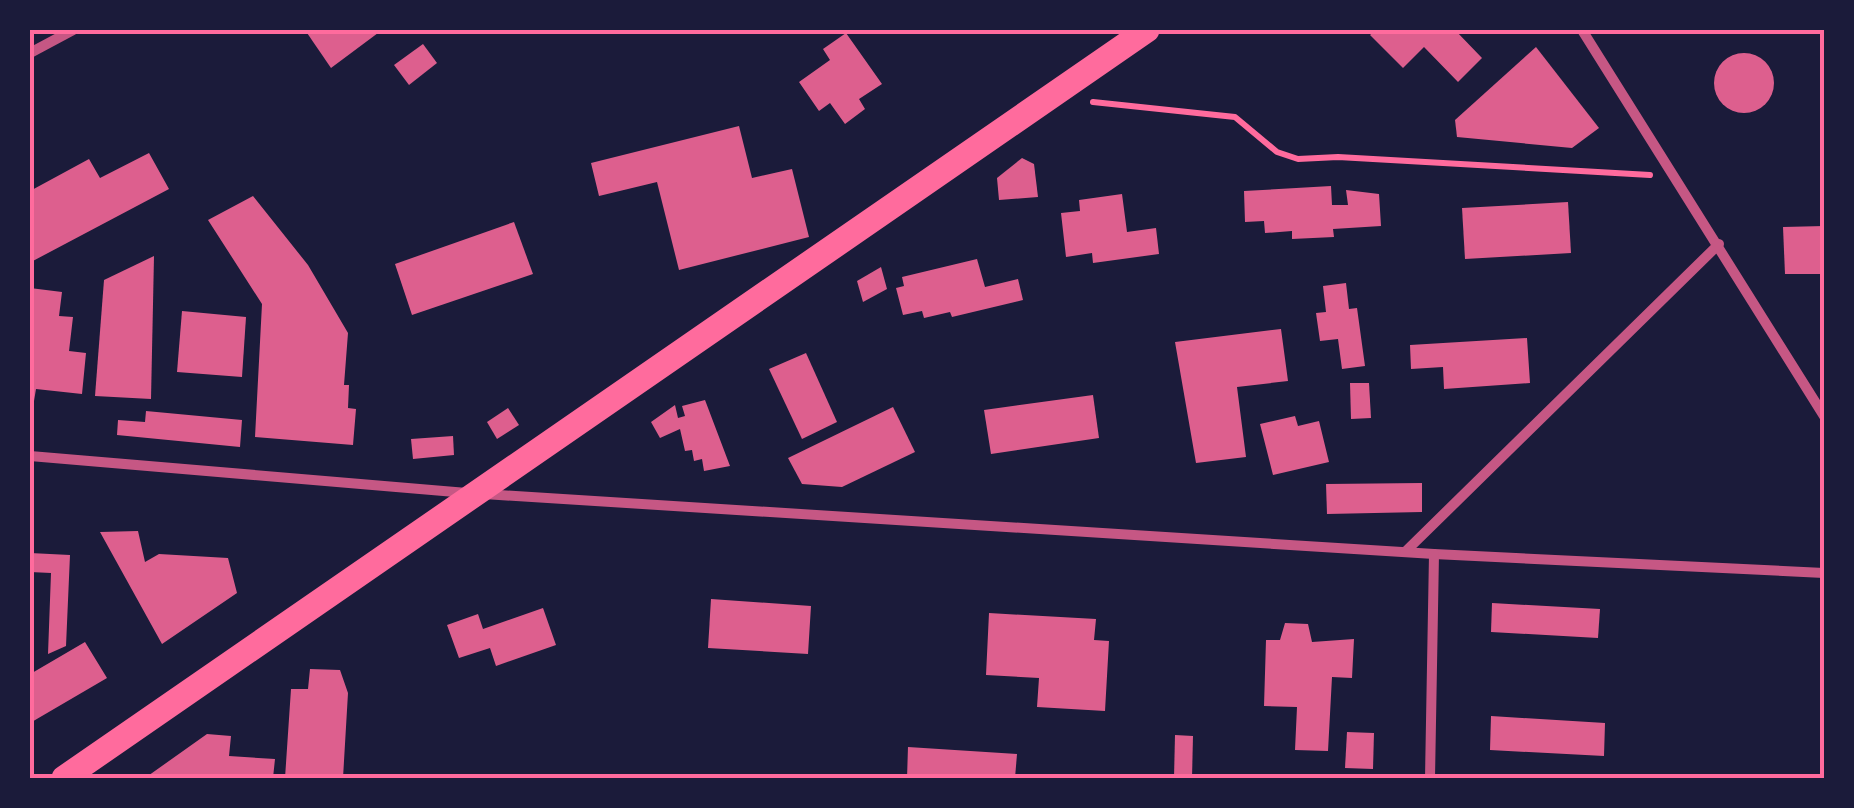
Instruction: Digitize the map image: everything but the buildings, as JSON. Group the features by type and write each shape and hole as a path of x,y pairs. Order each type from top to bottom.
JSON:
{"main road":[{"path":"64,778 1147,30"}],"street":[{"path":"30,53 73,30"},
{"path":"1582,30 1824,416"},
{"path":"1405,552 1719,244"},
{"path":"30,456 479,494 1434,554 1824,573"},
{"path":"1430,778 1434,554"}],"path":[{"path":"1052,98 1235,117 1277,152 1298,160 1338,156 1673,176"}]}
